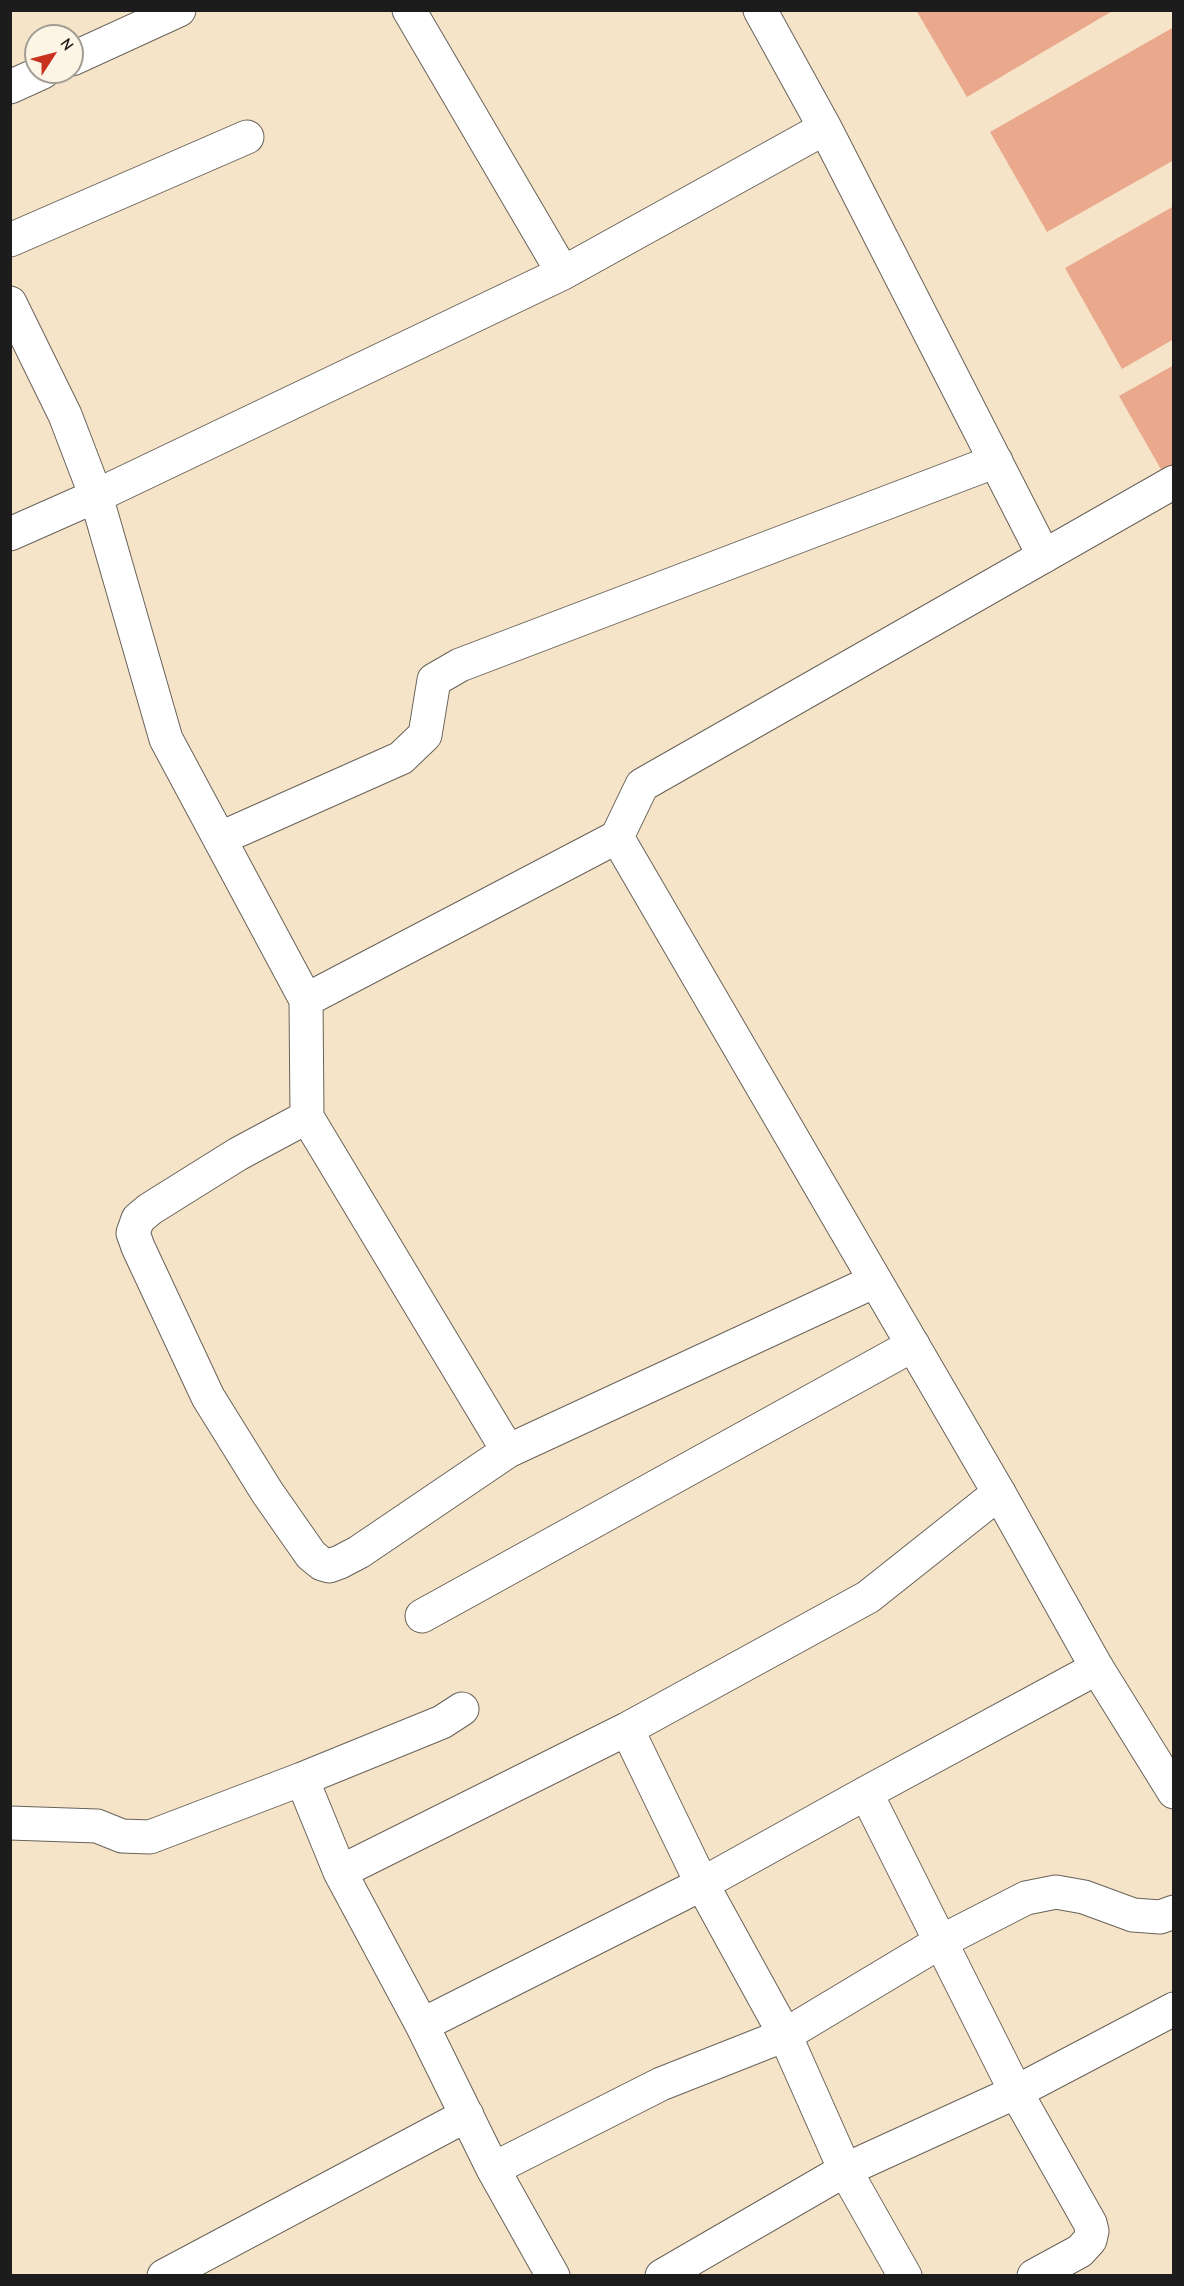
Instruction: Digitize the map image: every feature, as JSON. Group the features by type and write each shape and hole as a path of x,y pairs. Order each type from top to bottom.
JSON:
{"street":[{"path":"84,54 179,10"},
{"path":"409,10 563,273"},
{"path":"760,10 825,128 1044,556"},
{"path":"10,87 24,81"},
{"path":"10,534 96,496 563,273 825,128"},
{"path":"10,240 247,137"},
{"path":"10,303 65,415 96,496 166,739 306,1000 307,1117 508,1451"},
{"path":"221,838 401,758 425,735 434,680 460,665 996,461"},
{"path":"306,1000 617,837 642,785 1173,482"},
{"path":"617,837 999,1493 1097,1668 1173,1792"},
{"path":"307,1117 228,1160 150,1209 138,1219 133,1233 208,1397 267,1492 311,1555 322,1564 329,1566 359,1552 508,1451 876,1281"},
{"path":"422,1616 913,1346"},
{"path":"340,1872 627,1729 868,1597 999,1493"},
{"path":"422,2025 702,1884 866,1792 1097,1668"},
{"path":"10,1823 97,1826 122,1836 150,1837 442,1722 462,1709"},
{"path":"627,1729 702,1884 785,2035 845,2170 905,2276"},
{"path":"302,1779 340,1872 422,2025 493,2169 553,2276"},
{"path":"866,1792 1016,2092 1090,2223 1092,2231 1090,2240 1080,2251 1034,2276"},
{"path":"493,2169 661,2084 785,2035 940,1942 1026,1898 1056,1892 1084,1897 1133,1915 1160,1917 1173,1912"},
{"path":"662,2276 845,2170 1016,2092 1173,2009"},
{"path":"164,2276 467,2115"}],"building":[{"path":"916,10 1114,10 967,97"},
{"path":"1174,27 1174,160 1047,232 990,132"},
{"path":"1174,206 1174,339 1122,369 1065,268"},
{"path":"1174,365 1174,464 1162,471 1119,396"}]}
